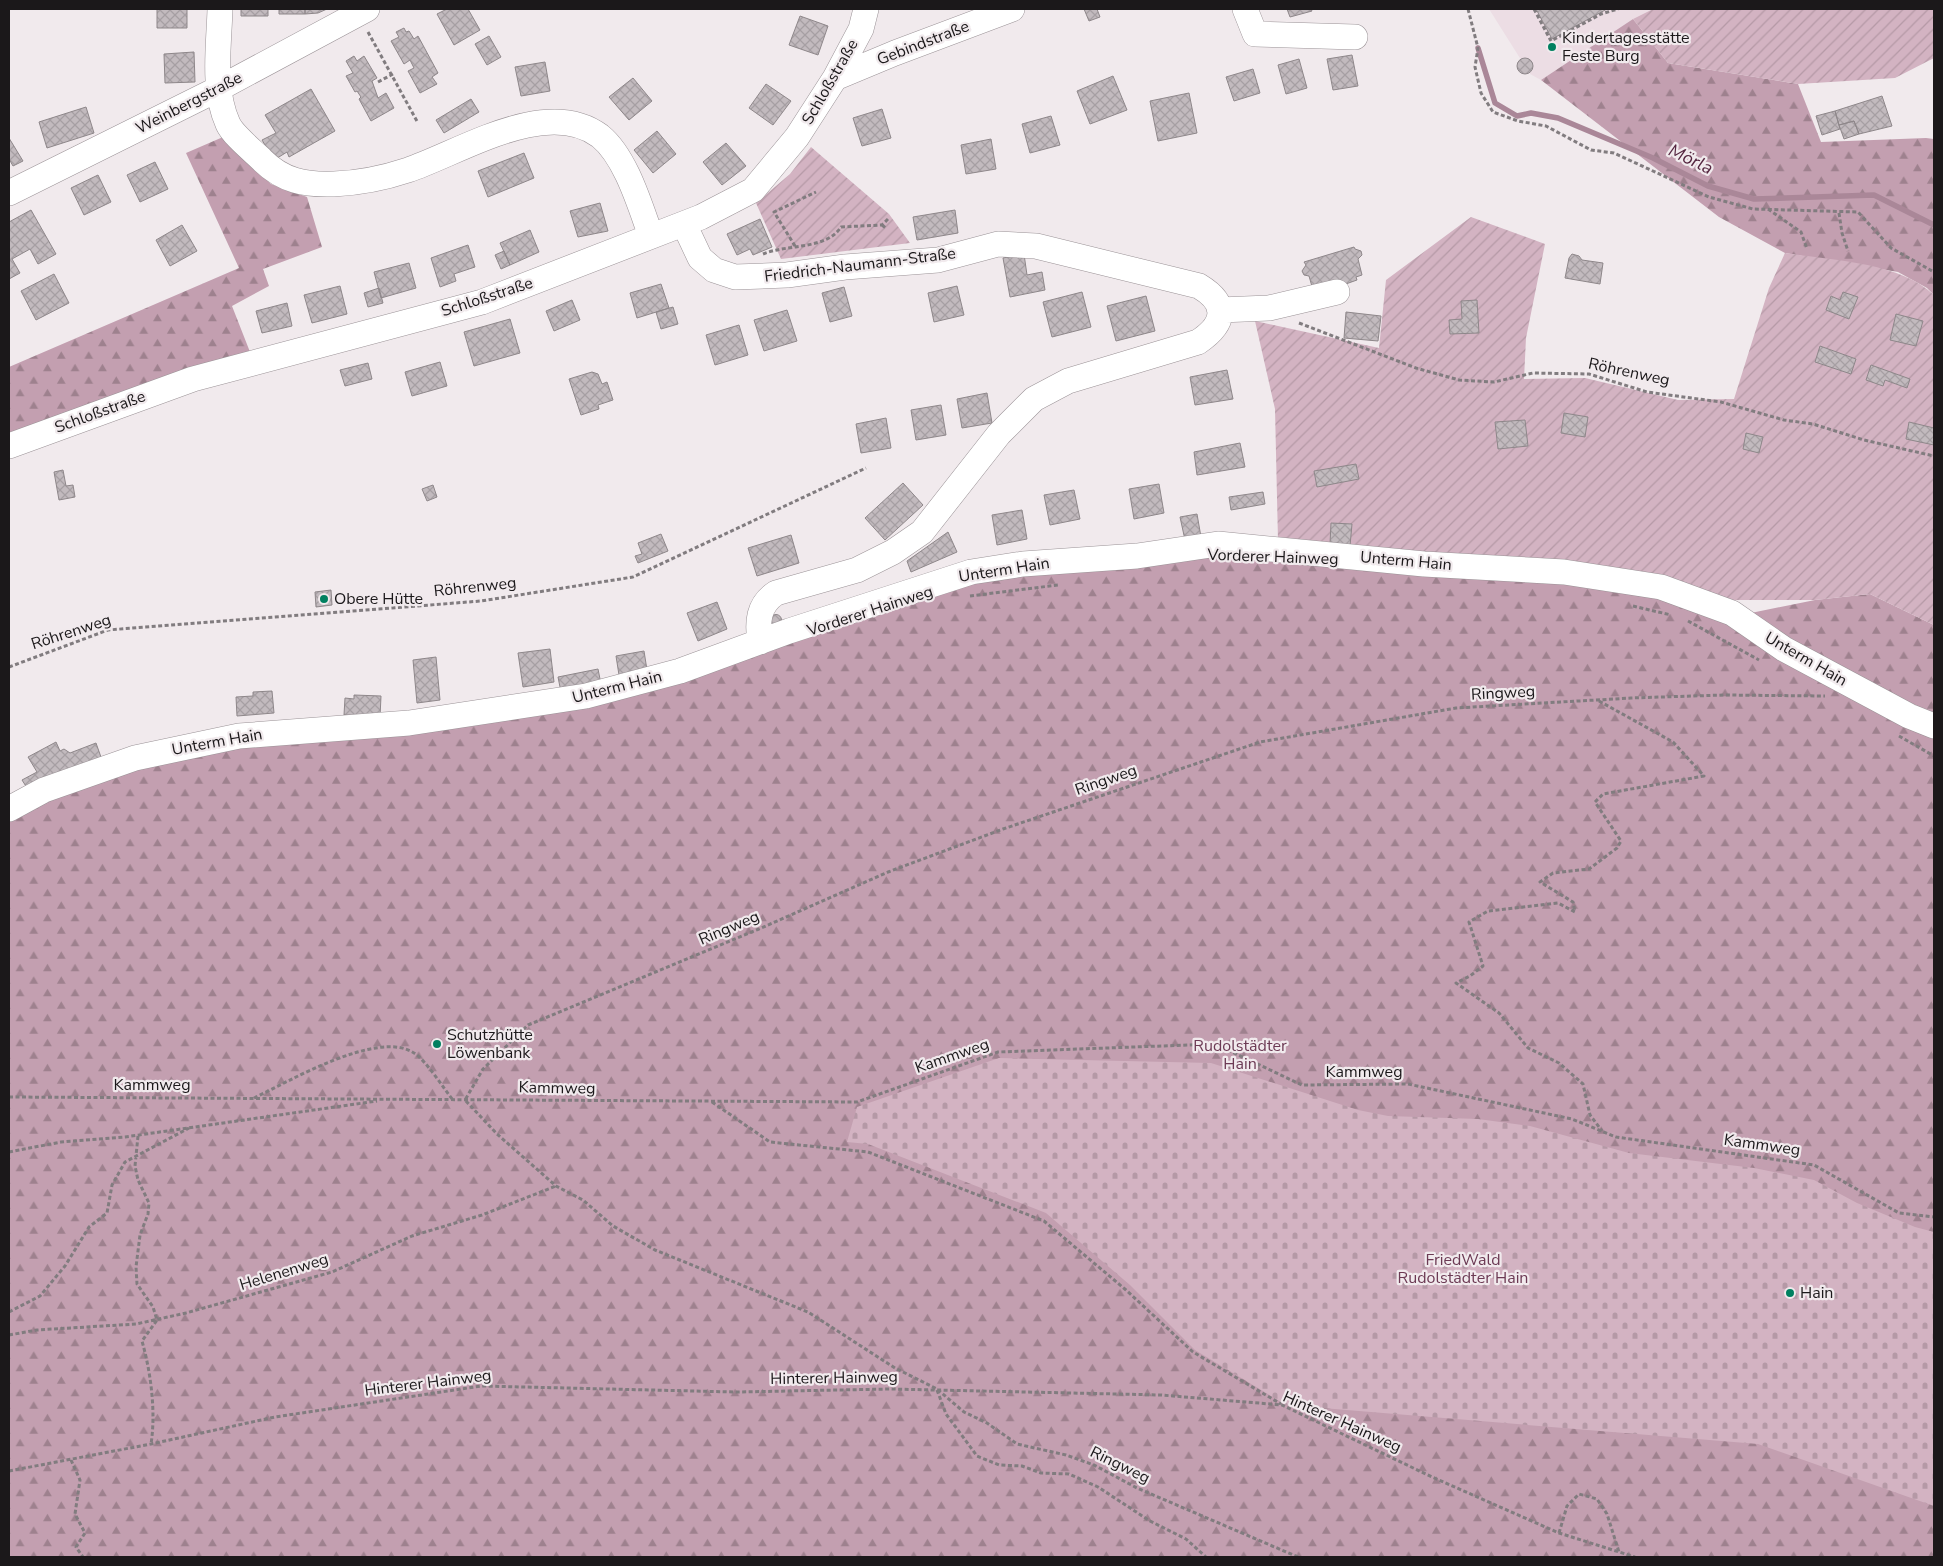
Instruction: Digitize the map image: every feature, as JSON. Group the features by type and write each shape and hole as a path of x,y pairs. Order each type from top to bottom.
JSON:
{"street":[{"path":"220,9 218,89 229,126 274,172 310,185 357,183 407,171 511,130 543,121 565,122 584,128 600,137 614,154 629,178 651,236"},
{"name":"Weinbergstraße","path":"9,193 218,89 367,9"},
{"name":"Gebindstraße","path":"835,78 895,53 1012,9"},
{"path":"1245,9 1252,42 1355,37"},
{"path":"863,19 895,53"},
{"name":"Schloßstraße","path":"9,446 193,378 482,302 684,224 753,190 797,138 835,78 863,19"},
{"name":"Friedrich-Naumann-Straße","path":"684,224 700,258 714,270 735,277 787,275 846,267 938,260 998,244 1014,244 1036,246 1199,286 1213,294 1218,301 1220,310"},
{"path":"760,642 758,623 762,606 768,598 776,593 857,570 893,552 922,532 999,434 1034,399 1068,381 1198,342 1210,334 1220,320 1220,310 1269,308 1337,292"},
{"name":"Unterm Hain","path":"9,809 44,790 135,758 239,736 409,723 586,696 680,672 760,642 970,572 1023,564 1137,556 1218,544 1257,546 1424,564 1564,572 1661,587 1732,614 1784,649 1910,716 1934,726"}],"path":[{"path":"1468,9 1478,48 1475,67 1481,93 1494,112 1518,121 1546,126 1591,150 1614,153 1709,197 1753,209 1839,213 1858,212 1891,248 1934,272"},
{"path":"1534,9 1551,41 1602,14 1618,9"},
{"path":"370,36 393,74 418,122"},
{"path":"378,82 393,74"},
{"path":"795,246 774,212 816,192"},
{"path":"1768,209 1801,232 1807,249"},
{"path":"1839,213 1842,233 1848,251"},
{"path":"882,225 889,218"},
{"path":"760,255 775,249 829,240 841,227 882,225 887,229"},
{"name":"Röhrenweg","path":"1321,332 1437,375 1459,380 1494,382 1534,374 1589,374 1647,392 1721,402 1784,420 1813,424 1864,440 1934,456"},
{"name":"Röhrenweg","path":"9,667 108,630 481,601 633,578 866,468"},
{"path":"968,596 1064,584"},
{"path":"1627,604 1672,615"},
{"path":"1682,617 1766,663"},
{"name":"Ringweg","path":"465,1100 482,1069 528,1025 759,929 888,872 1003,829 1260,742 1456,708 1724,695 1825,696 1817,691"},
{"path":"1597,700 1673,742 1704,776 1603,794 1595,802 1620,841 1617,848 1588,869 1553,873 1540,882 1573,902 1574,912 1558,903 1488,911 1469,922 1483,966 1470,976 1456,983 1499,1013 1528,1048 1559,1063 1583,1084 1590,1115 1602,1131"},
{"name":"Kammweg","path":"9,1097 857,1102 998,1052 1216,1044 1302,1085 1408,1084 1572,1119 1616,1137 1814,1165 1899,1213 1934,1217"},
{"path":"253,1099 354,1052 396,1045 415,1053 453,1100"},
{"path":"9,1152 61,1142 138,1136 388,1100"},
{"path":"465,1100 497,1134 556,1186 582,1200 614,1226 655,1250 808,1312 895,1368 937,1389 946,1414 977,1456 998,1465 1022,1466 1041,1473 1069,1474 1098,1487 1150,1521 1186,1539 1206,1557"},
{"path":"712,1102 770,1142 868,1152 1044,1221 1126,1290 1193,1352 1282,1405"},
{"path":"9,1312 40,1296 65,1266 89,1227 107,1213 112,1185 125,1162 192,1127"},
{"path":"138,1136 136,1156 138,1180 149,1203 148,1214 140,1235 136,1267 137,1284 154,1307 157,1320 142,1342 148,1362 154,1421 151,1444"},
{"name":"Helenenweg","path":"9,1335 37,1330 136,1324 157,1320 332,1272 412,1236 482,1215 556,1186"},
{"name":"Hinterer Hainweg","path":"9,1471 151,1444 275,1417 481,1386 736,1392 937,1389 1162,1395 1282,1405 1432,1477 1559,1533 1635,1557"},
{"name":"Ringweg","path":"937,1389 964,1412 987,1422 1017,1444 1066,1455 1094,1465 1137,1488 1298,1557"},
{"path":"71,1460 80,1480 75,1514 85,1533 76,1547 83,1557"},
{"path":"1559,1533 1567,1506 1580,1494 1597,1499 1607,1514 1619,1552"}],"shaded area":[{"name":"Kindertagesstätte Feste Burg","path":"1489,9 1653,9 1633,19 1541,80 1530,74"}],"green space":[{"path":"1653,9 1934,9 1934,58 1895,78 1798,84 1668,63 1633,19"},
{"path":"1633,19 1668,63 1798,84 1821,142 1934,139 1934,295 1927,288 1898,272 1785,253 1719,217 1541,80"},
{"path":"223,137 271,184 307,197 322,247 263,269 269,286 232,306 250,352 9,439 9,367 239,268 186,153"},
{"path":"811,147 889,214 910,243 781,259 756,203 790,174"},
{"path":"1471,217 1545,244 1526,338 1524,379 1585,378 1678,400 1734,399 1769,288 1785,253 1864,264 1884,269 1920,284 1934,295 1934,625 1870,594 1815,600 1732,600 1278,541 1275,409 1255,321 1379,348 1386,280"},
{"name":"Rudolstädter Hain","path":"1230,549 1532,576 1746,614 1815,600 1870,594 1934,625 1934,1557 9,1557 9,818 127,769 765,652 996,575"},
{"name":"FriedWald Rudolstädter Hain","path":"999,1058 1211,1063 1358,1110 1388,1116 1478,1119 1530,1126 1629,1153 1754,1168 1814,1180 1857,1203 1915,1227 1934,1232 1934,1506 1758,1444 1286,1405 1195,1350 1130,1285 1046,1213 868,1144 847,1142 857,1107"}],"building":[{"path":"157,9 187,9 187,28 157,28"},
{"path":"241,9 268,9 268,16 241,16"},
{"path":"279,9 305,9 305,14 279,14"},
{"path":"305,9 327,9 318,13 305,14"},
{"path":"447,9 468,9 480,30 454,45 437,14"},
{"path":"1084,9 1097,9 1100,17 1089,21"},
{"path":"1287,9 1311,9 1312,11 1290,17"},
{"path":"1536,9 1607,9 1552,39"},
{"path":"800,16 828,26 818,55 789,45"},
{"path":"404,28 406,32 409,31 414,39 418,36 438,73 432,77 437,84 420,93 408,71 414,68 410,60 404,64 391,41 399,37 396,32"},
{"path":"489,36 501,57 487,65 475,44"},
{"path":"194,52 195,82 165,83 164,54"},
{"path":"1352,55 1358,86 1333,90 1327,59"},
{"path":"354,56 357,61 364,56 377,78 372,81 378,98 386,93 394,108 371,121 359,99 361,97 357,91 355,92 346,76 353,73 346,61"},
{"path":"1522,58 1528,58 1533,63 1531,72 1522,74 1517,69 1517,63"},
{"path":"1299,59 1307,88 1286,94 1278,65"},
{"path":"545,62 550,91 521,96 515,67"},
{"path":"1253,69 1260,93 1234,101 1226,77"},
{"path":"1113,76 1127,110 1090,124 1077,91"},
{"path":"633,78 652,101 629,120 609,97"},
{"path":"766,84 791,101 773,125 749,108"},
{"path":"311,89 335,131 289,157 287,152 274,160 262,140 276,133 265,115"},
{"path":"1189,93 1197,133 1158,141 1150,101"},
{"path":"1882,96 1892,126 1859,134 1854,121 1839,125 1835,111"},
{"path":"471,99 479,112 444,133 436,120"},
{"path":"86,107 94,133 47,148 39,122"},
{"path":"882,109 891,138 862,146 853,118"},
{"path":"1835,111 1840,129 1822,135 1816,116"},
{"path":"1051,116 1060,145 1030,153 1022,124"},
{"path":"1854,121 1859,134 1844,139 1839,125"},
{"path":"657,131 676,154 653,173 634,150"},
{"path":"9,138 23,161 13,166 9,159"},
{"path":"991,139 996,169 966,174 961,145"},
{"path":"726,143 746,166 722,185 703,162"},
{"path":"524,153 534,178 488,197 478,171"},
{"path":"155,162 168,189 140,202 127,175"},
{"path":"98,175 111,202 84,215 71,188"},
{"path":"600,203 608,231 578,237 570,211"},
{"path":"31,210 56,254 38,264 30,249 12,259 20,273 9,279 9,222"},
{"path":"955,210 958,233 917,240 913,217"},
{"path":"760,219 772,247 753,255 750,249 737,255 727,234"},
{"path":"182,225 197,251 170,266 156,240"},
{"path":"530,230 539,252 510,265 500,243"},
{"path":"468,245 475,267 454,274 456,281 440,287 431,258"},
{"path":"1354,247 1361,251 1362,255 1358,259 1362,275 1356,277 1357,280 1343,285 1313,290 1309,276 1304,275 1302,271 1306,265 1304,262"},
{"path":"504,251 510,265 501,269 495,255"},
{"path":"1024,254 1027,275 1042,272 1045,290 1010,297 1003,258"},
{"path":"1572,254 1579,256 1582,260 1603,263 1600,284 1565,278 1569,258"},
{"path":"409,263 416,288 381,298 374,272"},
{"path":"54,274 69,303 36,320 21,291"},
{"path":"661,284 669,308 637,318 630,293"},
{"path":"340,286 347,314 312,323 304,295"},
{"path":"957,286 964,315 934,322 928,293"},
{"path":"844,287 852,316 830,322 822,293"},
{"path":"379,288 383,303 368,307 364,293"},
{"path":"1082,292 1091,327 1052,337 1043,302"},
{"path":"1843,292 1858,297 1849,319 1826,310 1831,296 1840,300"},
{"path":"1146,296 1155,331 1116,341 1107,306"},
{"path":"572,300 580,320 554,331 546,311"},
{"path":"1477,300 1479,333 1450,334 1449,320 1462,319 1461,301"},
{"path":"287,303 292,326 262,333 256,311"},
{"path":"673,307 678,324 661,329 656,312"},
{"path":"787,310 797,341 764,351 754,320"},
{"path":"1346,312 1381,316 1378,341 1344,338"},
{"path":"1896,314 1923,321 1916,346 1890,340"},
{"path":"510,319 520,353 474,366 464,332"},
{"path":"739,325 748,355 715,365 706,335"},
{"path":"1820,346 1856,359 1851,374 1815,362"},
{"path":"440,362 447,386 412,396 405,372"},
{"path":"368,363 372,379 345,386 340,370"},
{"path":"1871,365 1910,379 1907,388 1885,380 1883,386 1866,380"},
{"path":"1227,370 1233,399 1195,405 1190,377"},
{"path":"592,372 598,374 602,384 607,382 613,400 598,405 599,409 581,415 569,379"},
{"path":"987,393 992,423 962,428 957,399"},
{"path":"941,405 946,435 916,440 911,410"},
{"path":"1564,413 1588,417 1585,437 1561,433"},
{"path":"886,418 891,448 861,453 856,424"},
{"path":"1525,420 1528,446 1498,449 1495,422"},
{"path":"1909,422 1934,428 1934,445 1906,439"},
{"path":"1746,433 1763,437 1759,453 1743,449"},
{"path":"1240,443 1245,467 1197,475 1194,452"},
{"path":"1356,464 1359,479 1317,487 1314,471"},
{"path":"63,470 66,486 73,485 75,497 59,500 54,472"},
{"path":"903,483 923,505 885,540 865,518"},
{"path":"1159,484 1164,513 1134,519 1129,489"},
{"path":"433,485 437,497 427,501 422,489"},
{"path":"1074,490 1080,519 1050,525 1044,495"},
{"path":"1263,492 1265,504 1231,510 1229,497"},
{"path":"1022,510 1027,539 997,545 992,515"},
{"path":"1197,514 1201,537 1185,540 1180,517"},
{"path":"1331,523 1352,524 1350,546 1330,544"},
{"path":"948,532 957,552 911,572 907,561"},
{"path":"661,534 668,551 638,563 635,556 642,554 638,543"},
{"path":"791,535 799,563 757,576 748,548"},
{"name":"Obere Hütte","path":"331,590 332,605 316,607 315,592"},
{"path":"717,602 727,629 698,641 687,613"},
{"path":"776,614 782,620 776,626 770,620"},
{"path":"550,649 554,682 523,687 518,653"},
{"path":"644,651 647,670 619,675 616,656"},
{"path":"436,657 440,700 417,703 413,660"},
{"path":"598,669 601,684 561,692 558,677"},
{"path":"272,691 274,713 237,716 236,697 253,696 253,692"},
{"path":"354,695 381,696 380,717 344,715 345,698 354,699"},
{"path":"56,742 60,751 64,749 70,753 96,743 102,760 29,791 22,780 37,772 28,757"},
{"name":"Schutzhütte Löwenbank","path":"434,1039 441,1039 440,1048 434,1048"}],"waterway":[{"name":"Mörla","path":"1478,48 1495,103 1517,116 1531,113 1558,118 1653,158 1708,186 1754,199 1874,195 1934,225"}],"place":[{"name":"Kindertagesstätte Feste Burg","path":"1552,47"},
{"name":"Obere Hütte","path":"324,599"},
{"name":"Schutzhütte Löwenbank","path":"437,1044"},
{"name":"Hain","path":"1790,1293"}]}
